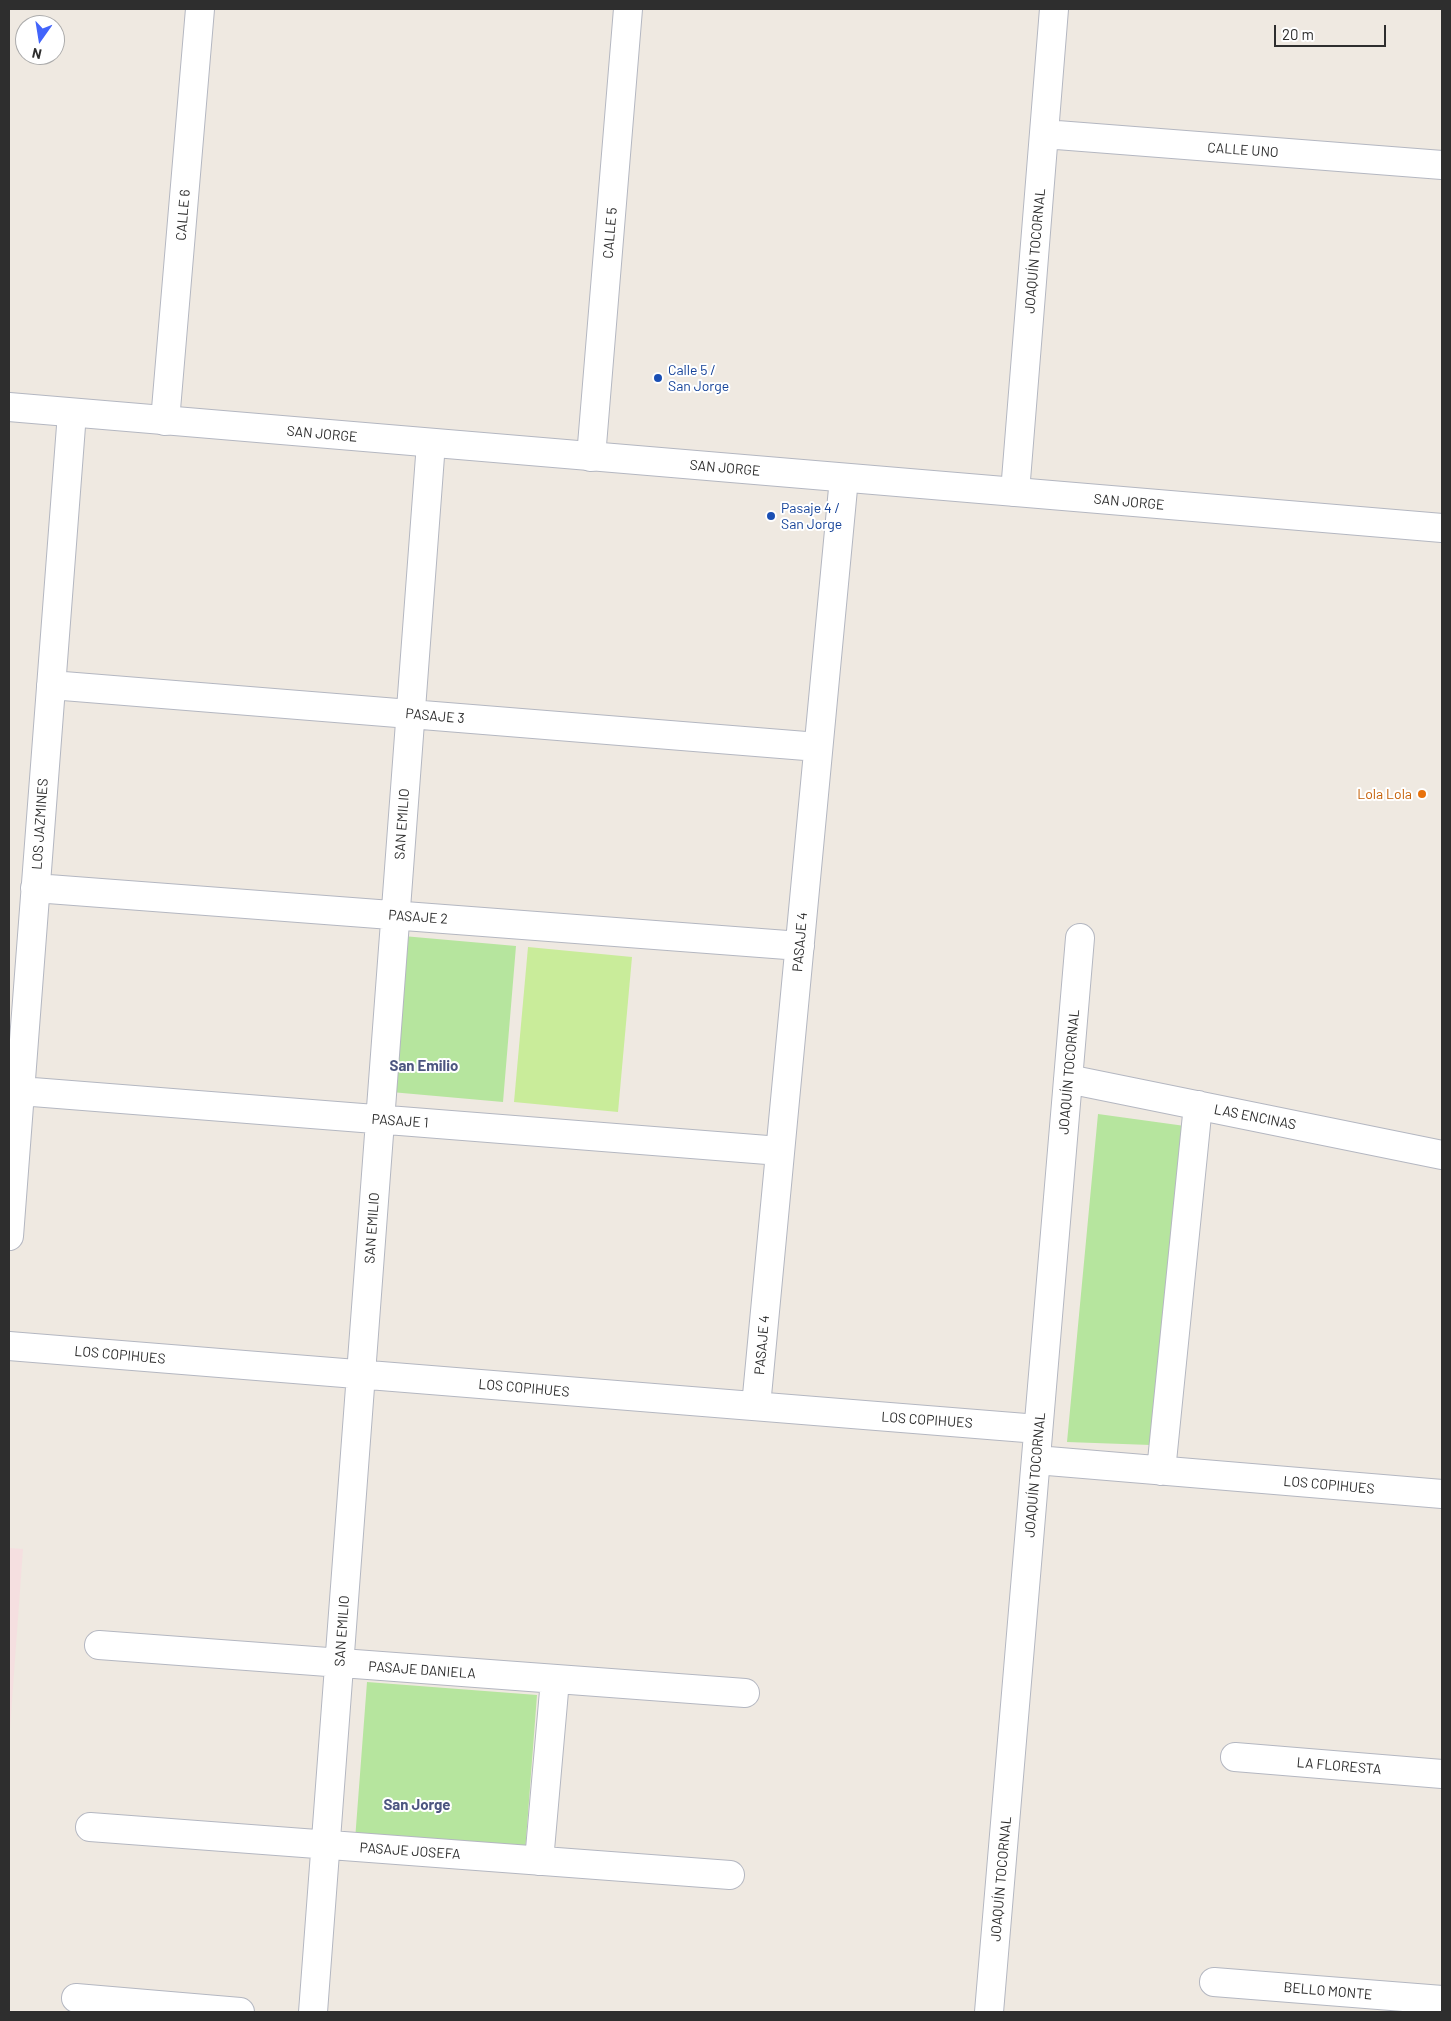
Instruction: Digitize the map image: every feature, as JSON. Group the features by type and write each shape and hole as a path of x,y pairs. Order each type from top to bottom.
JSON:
{"street":[{"name":"CALLE 6","path":"165,421 200,9"},
{"name":"CALLE 5","path":"591,457 628,9"},
{"name":"JOAQUÍN TOCORNAL","path":"1016,492 1054,9"},
{"name":"CALLE UNO","path":"1044,134 1442,165"},
{"name":"SAN JORGE","path":"9,408 1442,528"},
{"name":"LOS JAZMINES","path":"9,1236 72,413"},
{"name":"SAN EMILIO","path":"313,2012 431,443"},
{"name":"PASAJE 4","path":"756,1406 844,478"},
{"name":"PASAJE 3","path":"51,685 818,746"},
{"name":"PASAJE 2","path":"35,888 800,946"},
{"name":"JOAQUÍN TOCORNAL","path":"989,2012 1080,938"},
{"name":"LAS ENCINAS","path":"1068,1079 1442,1155"},
{"name":"PASAJE 1","path":"20,1092 780,1151"},
{"path":"1161,1470 1198,1105"},
{"name":"LOS COPIHUES","path":"9,1346 1038,1429"},
{"name":"LOS COPIHUES","path":"1036,1460 1442,1494"},
{"name":"PASAJE DANIELA","path":"99,1645 745,1693"},
{"path":"539,1861 554,1680"},
{"name":"LA FLORESTA","path":"1235,1757 1442,1774"},
{"name":"PASAJE JOSEFA","path":"90,1827 730,1874"},
{"name":"BELLO MONTE","path":"1214,1982 1442,2000"},
{"path":"76,1998 240,2012"}],"shaded area":[{"path":"9,1548 23,1549 9,1742"}],"green space":[{"path":"403,936 516,946 503,1102 391,1092"},
{"path":"528,947 632,957 618,1112 514,1102"},
{"path":"1098,1114 1185,1126 1151,1445 1067,1442"},
{"path":"367,1682 537,1695 525,1853 355,1840"}],"place":[{"name":"Calle 5 / San Jorge","path":"658,378"},
{"name":"Pasaje 4 / San Jorge","path":"771,516"},
{"name":"Lola Lola","path":"1422,794"}],"district":[{"name":"San Emilio","path":"424,1066"},
{"name":"San Jorge","path":"417,1805"}]}
